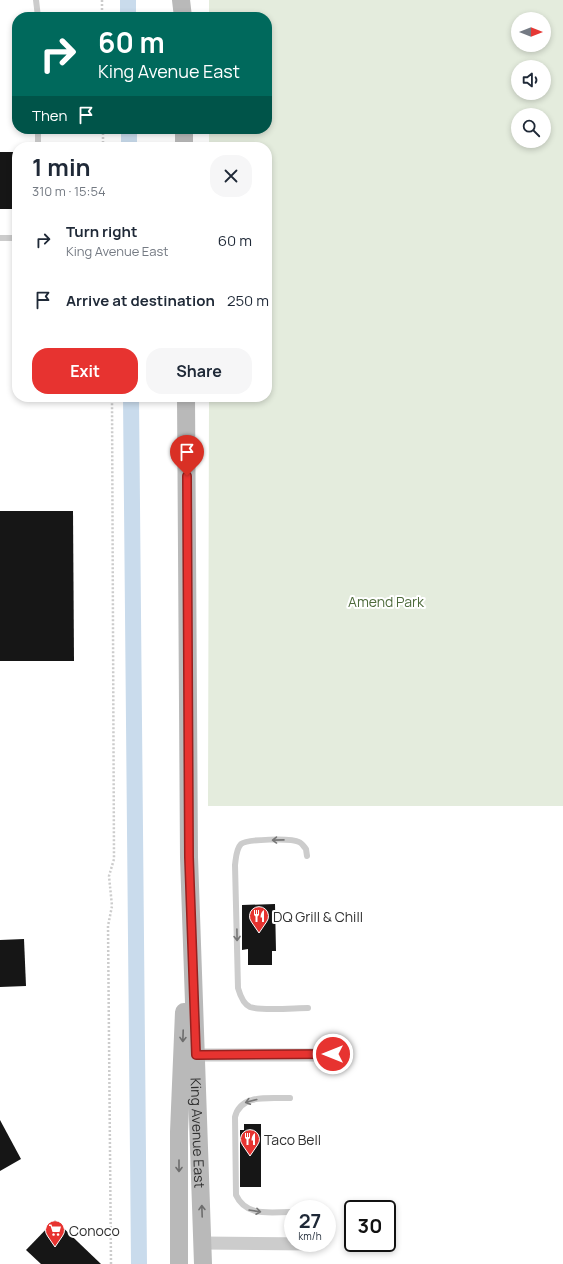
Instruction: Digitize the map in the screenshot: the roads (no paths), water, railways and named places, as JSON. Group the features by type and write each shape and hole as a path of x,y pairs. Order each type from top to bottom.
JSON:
{"main road":[{"path":"181,0 182,12"},
{"name":"King Avenue East","path":"186,402 189,857 203,1264"},
{"name":"King Avenue East","path":"178,1264 179,1132 189,857"}],"street":[{"path":"196,1055 333,1054"},
{"path":"203,1243 284,1244"}],"lane":[{"path":"36,0 37,12"},
{"path":"0,238 12,238"},
{"path":"307,856 306,849 299,842 286,840 247,841 241,845 236,854 235,865 238,988 243,1000 249,1006 258,1008 308,1008"},
{"path":"284,1212 253,1212 239,1203 236,1195 235,1117 237,1109 243,1103 252,1099 290,1098"}],"waterway":[{"path":"128,0 128,12"},
{"path":"129,134 129,142"},
{"path":"131,402 139,1264"}],"place":[{"name":"DQ Grill & Chill","path":"259,933"},
{"name":"Taco Bell","path":"250,1156"},
{"name":"Conoco","path":"55,1247"}],"park label":[{"name":"Amend Park","path":"386,601"}]}
